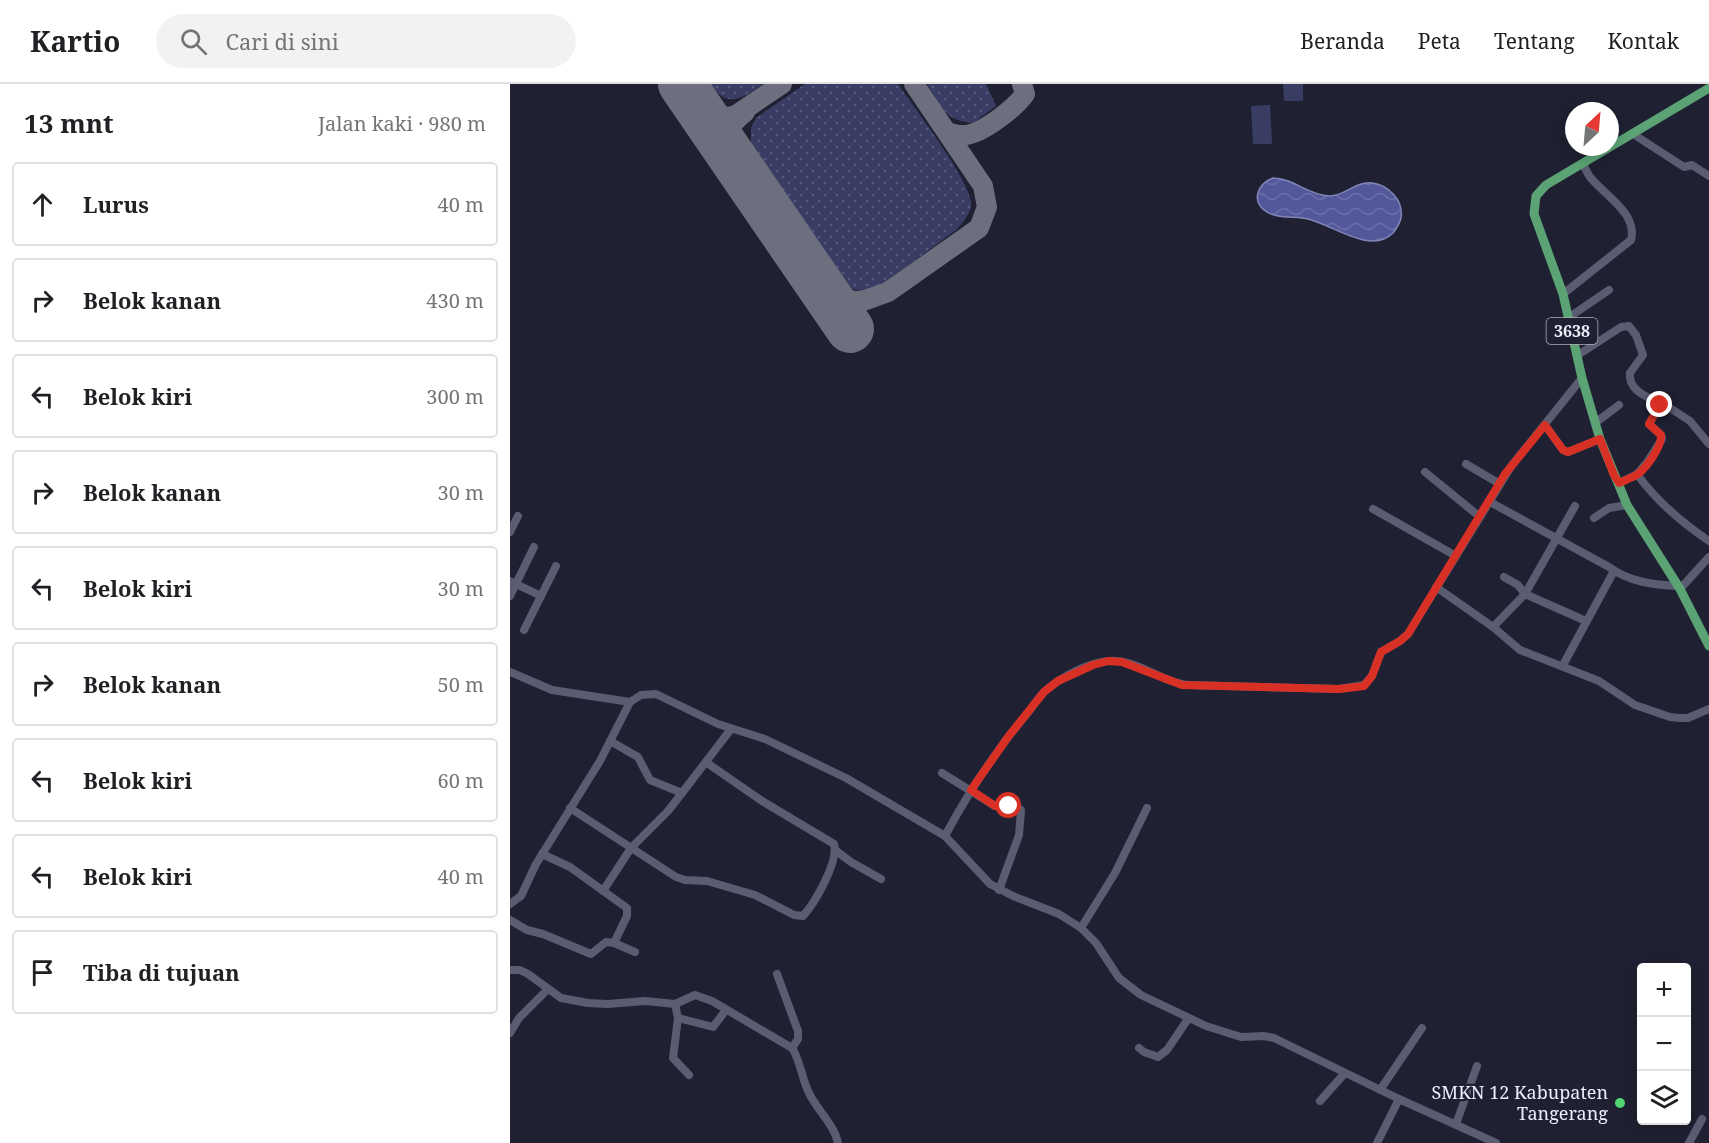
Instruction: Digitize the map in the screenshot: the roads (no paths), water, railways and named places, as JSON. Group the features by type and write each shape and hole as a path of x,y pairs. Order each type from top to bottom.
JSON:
{"main road":[{"name":"3638","path":"1709,88 1546,185 1535,201 1534,214 1563,294 1582,378 1600,439 1614,475 1627,505 1679,588 1709,644"}],"street":[{"path":"1633,134 1684,167 1692,165 1709,176"},
{"path":"1563,294 1631,240 1632,236 1631,224 1626,215 1590,176 1583,164"},
{"path":"1568,318 1609,290"},
{"path":"1578,355 1621,327 1629,326 1636,335 1643,355 1630,373 1631,382 1642,395 1667,405 1690,421 1709,444"},
{"path":"945,836 971,790 1008,737 1044,692 1058,681 1093,665 1108,661 1122,662 1182,685 1339,689 1359,687 1369,682 1381,652 1408,634 1519,456 1582,378"},
{"path":"1619,483 1637,474 1662,439 1661,435 1649,424 1661,404"},
{"path":"1595,423 1619,405"},
{"path":"1545,425 1563,450 1568,452 1600,439"},
{"path":"1466,464 1500,484"},
{"path":"1425,472 1480,516"},
{"path":"1637,474 1666,509 1682,524 1709,542"},
{"path":"1490,502 1619,575 1653,585 1679,588 1709,557"},
{"path":"1594,518 1609,508 1627,505"},
{"path":"1493,627 1525,594 1575,506"},
{"path":"1374,509 1456,556"},
{"path":"510,532 518,516"},
{"path":"510,596 513,582 534,547"},
{"path":"524,630 556,566"},
{"path":"1563,665 1614,571"},
{"path":"1503,577 1518,585 1525,594 1586,621"},
{"path":"513,582 541,596"},
{"path":"1436,587 1493,627 1520,650 1599,681 1635,705 1670,717 1688,718 1709,709"},
{"path":"510,672 552,690 630,702"},
{"path":"510,904 520,896 610,741 630,702 641,695 656,694 698,716 765,739 846,778 945,836 981,875 999,890 1059,914 1081,928 1096,943 1119,978 1132,990 1188,1019 1241,1037 1271,1036 1491,1142"},
{"path":"603,891 631,848 668,811 731,729"},
{"path":"610,741 638,757 650,780 682,793"},
{"path":"570,808 676,877 685,880 707,881 755,895 800,917 811,908 819,895 835,850 833,843 762,801 707,762"},
{"path":"942,773 995,806 1017,807 1021,810 1019,835 999,890"},
{"path":"1081,928 1114,873 1146,808"},
{"path":"835,850 881,879"},
{"path":"543,854 570,867 628,911 614,943"},
{"path":"510,920 527,930 543,934 591,954 606,942 635,952"},
{"path":"510,970 523,971 566,1000 588,1004 645,1001 675,1004 691,995 698,995 792,1048 796,1054 807,1091 835,1132 838,1143"},
{"path":"777,974 798,1031 798,1039 792,1048"},
{"path":"510,1033 519,1018 548,989"},
{"path":"675,1004 678,1018 674,1058 689,1075"},
{"path":"678,1018 713,1027 726,1010"},
{"path":"1139,1048 1158,1057 1167,1050 1188,1019"},
{"path":"1380,1090 1422,1028"},
{"path":"1456,1125 1477,1066"},
{"path":"1320,1101 1345,1073"},
{"path":"1377,1143 1399,1099"},
{"path":"1689,1143 1702,1119"}],"water":[{"path":"1273,178 1329,196 1340,194 1360,184 1378,184 1394,194 1400,205 1398,226 1384,239 1374,241 1363,240 1308,219 1273,215 1260,206 1257,196 1261,187"}],"place":[{"name":"SMKN 12 Kabupaten Tangerang","path":"1620,1103"}]}
